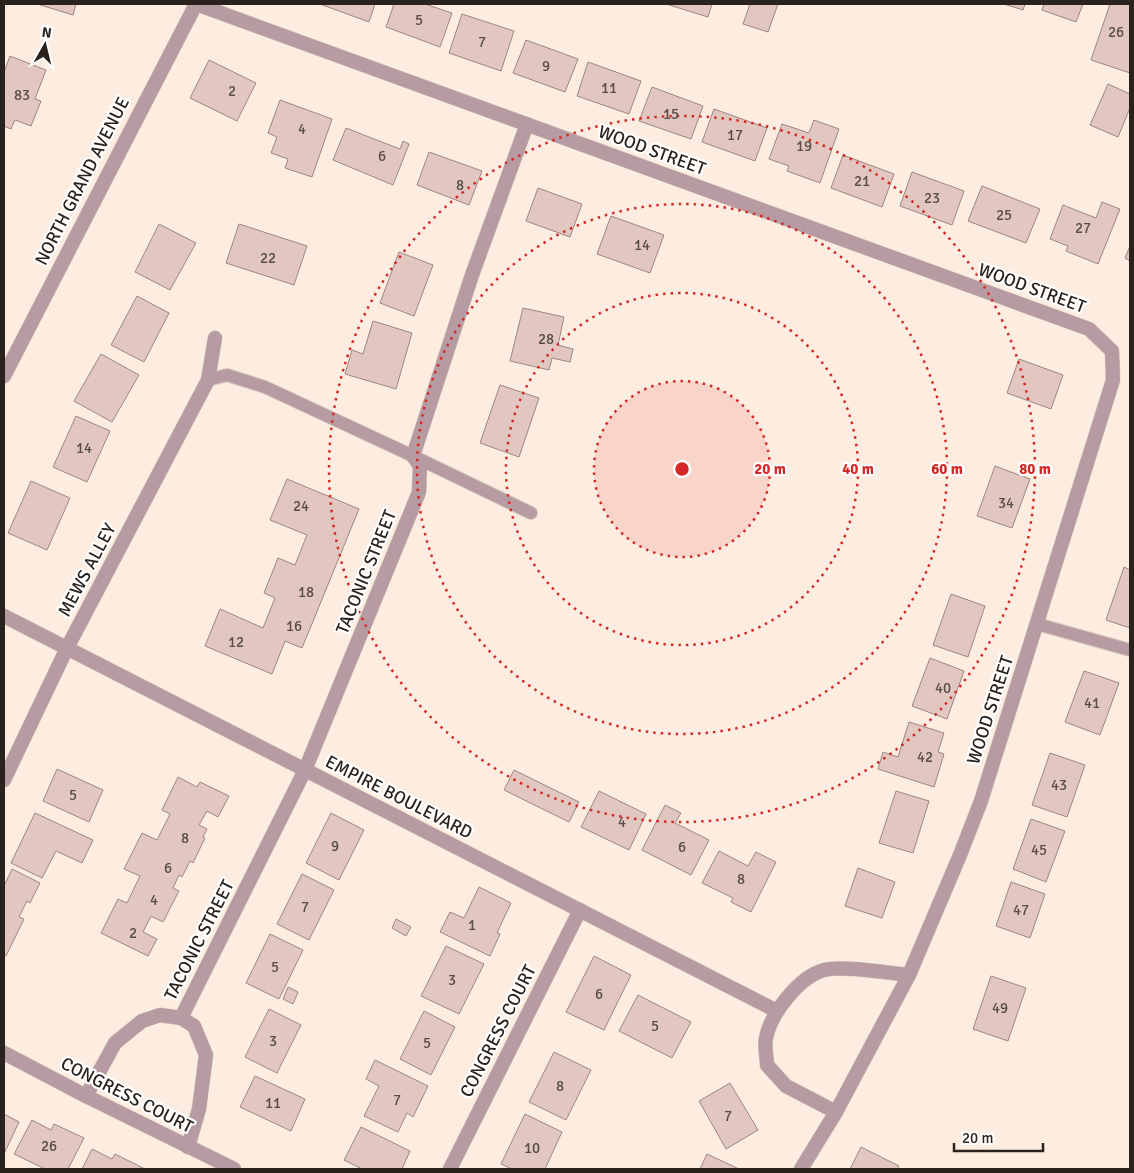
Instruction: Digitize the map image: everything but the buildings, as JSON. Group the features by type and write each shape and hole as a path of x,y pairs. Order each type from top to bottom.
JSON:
{"street":[{"name":"WOOD STREET","path":"196,4 1089,329 1112,351 1113,380 981,801 909,974 836,1112 801,1169"},
{"name":"NORTH GRAND AVENUE","path":"4,376 196,4"},
{"path":"413,456 472,275 527,124"},
{"name":"MEWS ALLEY","path":"4,780 67,648 208,380 214,338"},
{"name":"TACONIC STREET","path":"181,1018 305,770 419,492 420,466 413,456"},
{"name":"EMPIRE BOULEVARD","path":"4,616 776,1011"},
{"name":"CONGRESS COURT","path":"450,1169 580,910"},
{"path":"836,1112 786,1086 767,1065 766,1039 776,1011 799,984 824,970 846,969 909,974"},
{"name":"TACONIC STREET","path":"86,1096 115,1043 142,1021 160,1015 181,1018 194,1026 206,1055 200,1109 188,1147"},
{"name":"CONGRESS COURT","path":"4,1053 234,1169"}],"lane":[{"path":"208,380 227,375 265,387 531,513"},
{"path":"1037,624 1130,650"}]}
